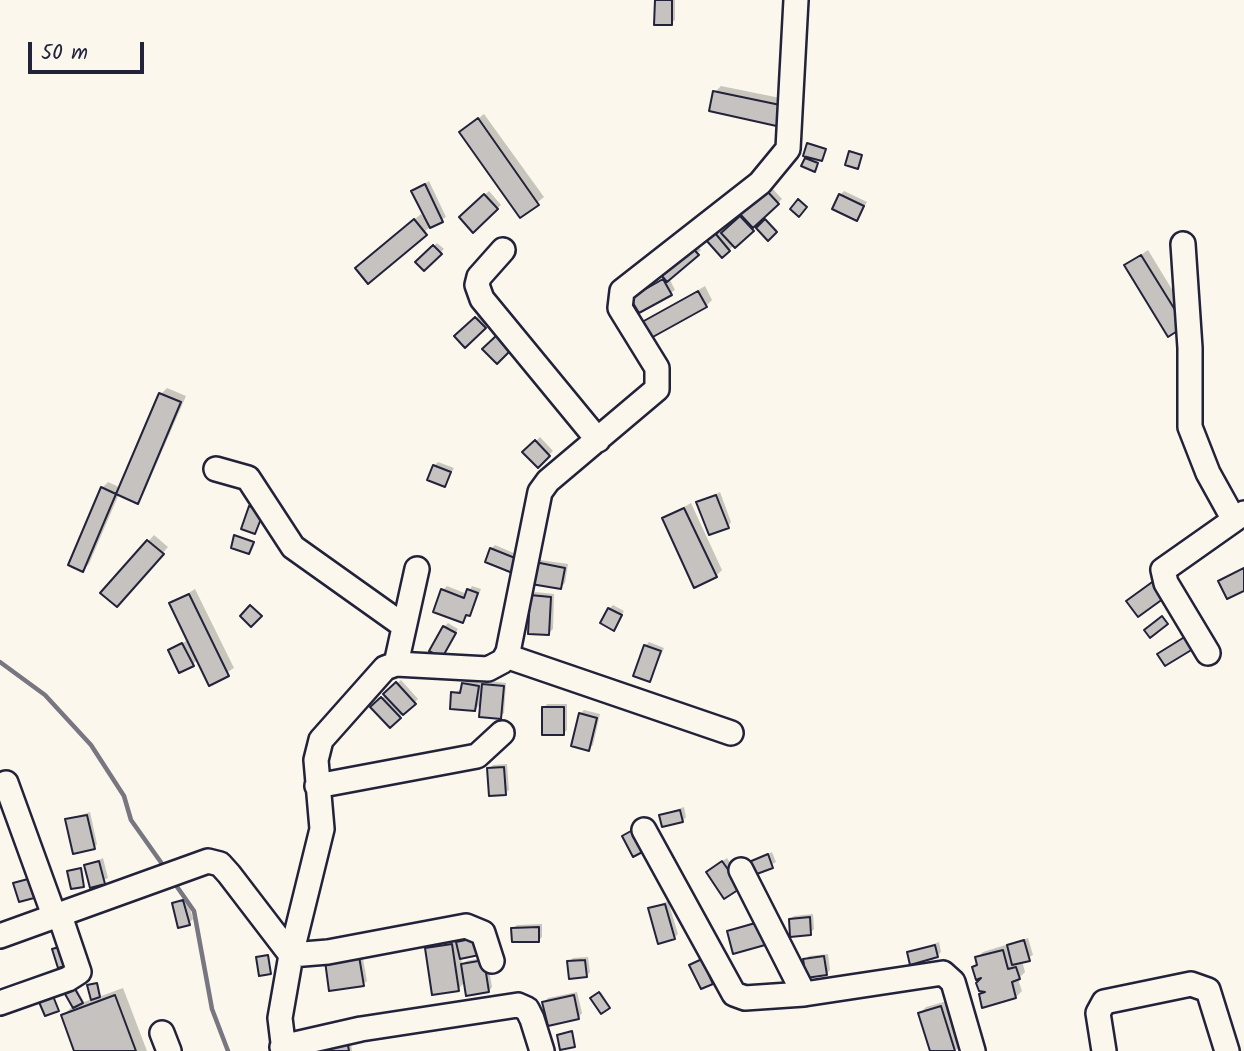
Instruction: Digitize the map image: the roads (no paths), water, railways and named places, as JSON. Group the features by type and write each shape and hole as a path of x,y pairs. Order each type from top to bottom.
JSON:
{"street":[{"path":"542,1051 527,1009 518,1005 361,1029 283,1049 280,1018 291,955 318,851 321,819 316,760 321,740 379,672 396,664 488,669 497,666 506,656 540,492 548,481 652,396 660,382 657,368 620,308 625,286 760,183 788,149 796,0"},
{"path":"1183,244 1190,348 1191,427 1208,473 1239,516 1163,570 1166,583 1208,653"},
{"path":"503,250 479,277 477,285 482,299 598,440"},
{"path":"216,469 248,478 293,547 404,626"},
{"path":"396,664 417,569"},
{"path":"506,656 731,733"},
{"path":"317,786 477,756 502,733"},
{"path":"0,1003 68,979 79,972 6,783"},
{"path":"644,830 730,990 746,998 804,994 943,973 953,982 973,1051"},
{"path":"0,936 208,861 220,864 291,955"},
{"path":"741,870 804,994"},
{"path":"291,955 328,952 466,926 483,933 492,961"},
{"path":"1104,1051 1098,1013 1104,1002 1191,984 1208,990 1227,1051"}],"waterway":[{"path":"0,662 45,695 91,745 124,796 131,820 165,868"},
{"path":"173,881 194,911 212,1009 228,1051"}]}
